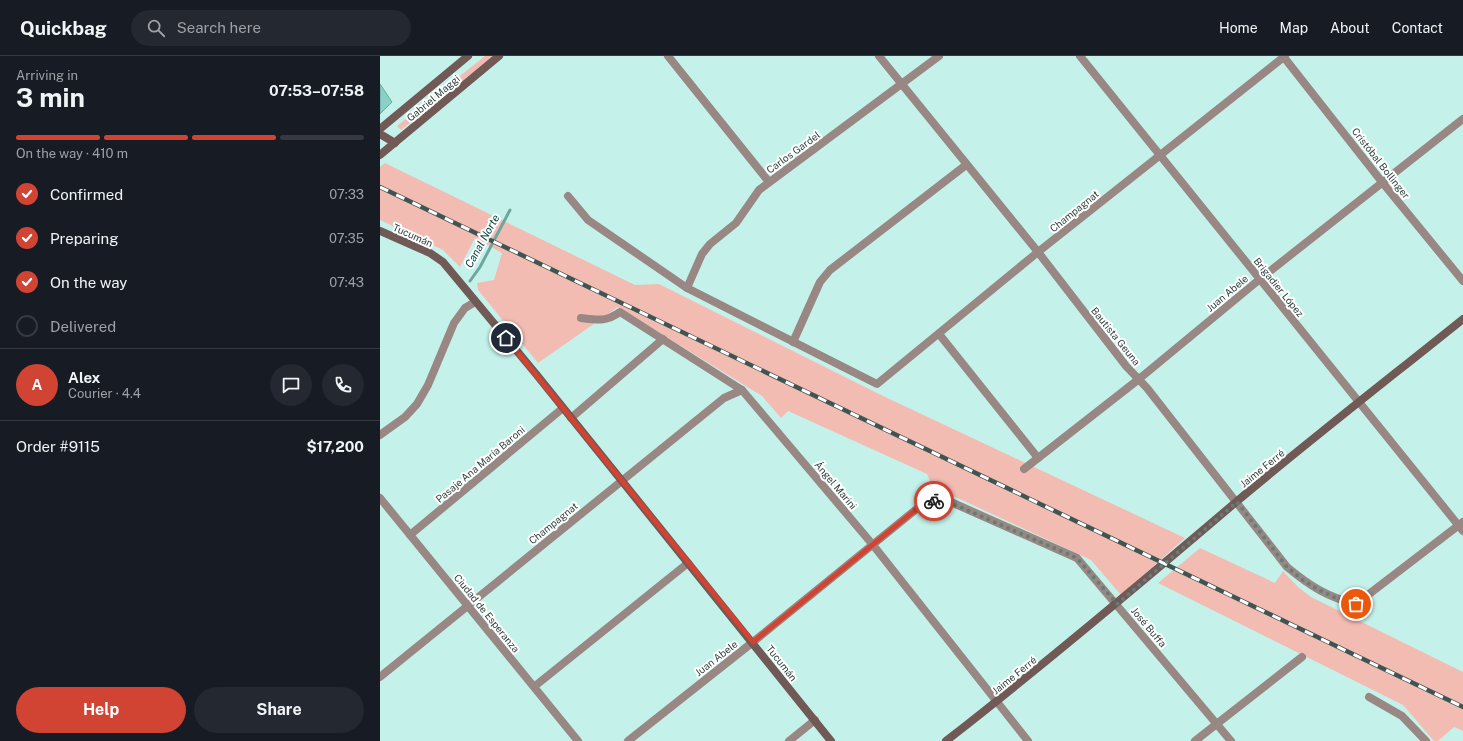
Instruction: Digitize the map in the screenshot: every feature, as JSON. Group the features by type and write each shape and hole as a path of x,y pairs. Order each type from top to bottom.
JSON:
{"street":[{"name":"Gabriel Maggi","path":"380,129 468,56"},
{"name":"Gabriel Maggi","path":"380,156 499,56"},
{"path":"668,56 769,182"},
{"name":"Bautista Geuna","path":"879,56 1038,252 1126,366 1139,379 1287,567 1304,581 1338,599 1356,604 1461,526"},
{"name":"Carlos Gardel","path":"687,288 702,254 710,244 736,223 759,190 939,56"},
{"name":"Brigadier López","path":"1080,56 1358,403 1461,526"},
{"name":"Champagnat","path":"793,342 877,384 1038,252 1284,56"},
{"name":"Cristóbal Bollinger","path":"1284,56 1382,182 1463,281"},
{"name":"Juan Abele","path":"1024,469 1139,379 1260,279 1463,119"},
{"path":"380,134 395,142"},
{"path":"568,196 588,220 687,288 793,342 820,282 830,270 966,164"},
{"name":"Tucumán","path":"380,231 430,253 442,262 563,408 832,741"},
{"path":"380,435 405,417 417,404 428,385 454,323 465,308 475,302"},
{"name":"Ángel Marini","path":"582,318 598,320 611,318 620,312 742,390 873,545 1028,741"},
{"name":"Jaime Ferré","path":"946,741 997,702 1117,604 1237,502 1463,319"},
{"path":"939,334 1038,458"},
{"path":"571,418 663,339"},
{"name":"Champagnat","path":"380,677 724,398 742,390"},
{"name":"Pasaje Ana María Baroni","path":"410,535 563,408"},
{"name":"Ciudad de Esperanza","path":"380,498 383,508 410,535 535,686 578,741"},
{"name":"Juan Abele","path":"628,741 919,507 933,500 953,504"},
{"name":"José Buffa","path":"953,504 1077,558 1231,741"},
{"path":"535,686 688,563"},
{"path":"1195,741 1302,657"},
{"path":"1369,697 1402,716 1426,741"},
{"path":"789,741 815,720"}],"shaded area":[{"path":"485,56 494,56 401,130 397,126"},
{"path":"385,163 635,285 659,284 881,395 1185,538 1121,595 1091,560 932,486 927,474 788,411 781,418 762,396 618,307 538,363 478,290 477,283 494,280 502,253 475,238 460,267 443,250 380,220 380,167"},
{"path":"1200,548 1275,583 1283,571 1298,587 1311,597 1463,672 1463,731 1454,727 1438,741 1434,741 1403,705 1158,583"}],"water":[{"path":"380,84 392,102 380,114"}],"waterway":[{"name":"Canal Norte","path":"470,281 480,267 510,210"}],"railway":[{"path":"380,187 1463,707"}],"way so far":[{"path":"934,501 953,504 1077,558 1117,604 1237,502 1287,567 1304,581 1319,590 1338,599 1356,604"}],"route":[{"path":"506,338 753,642 919,507 933,500 934,501"}]}
